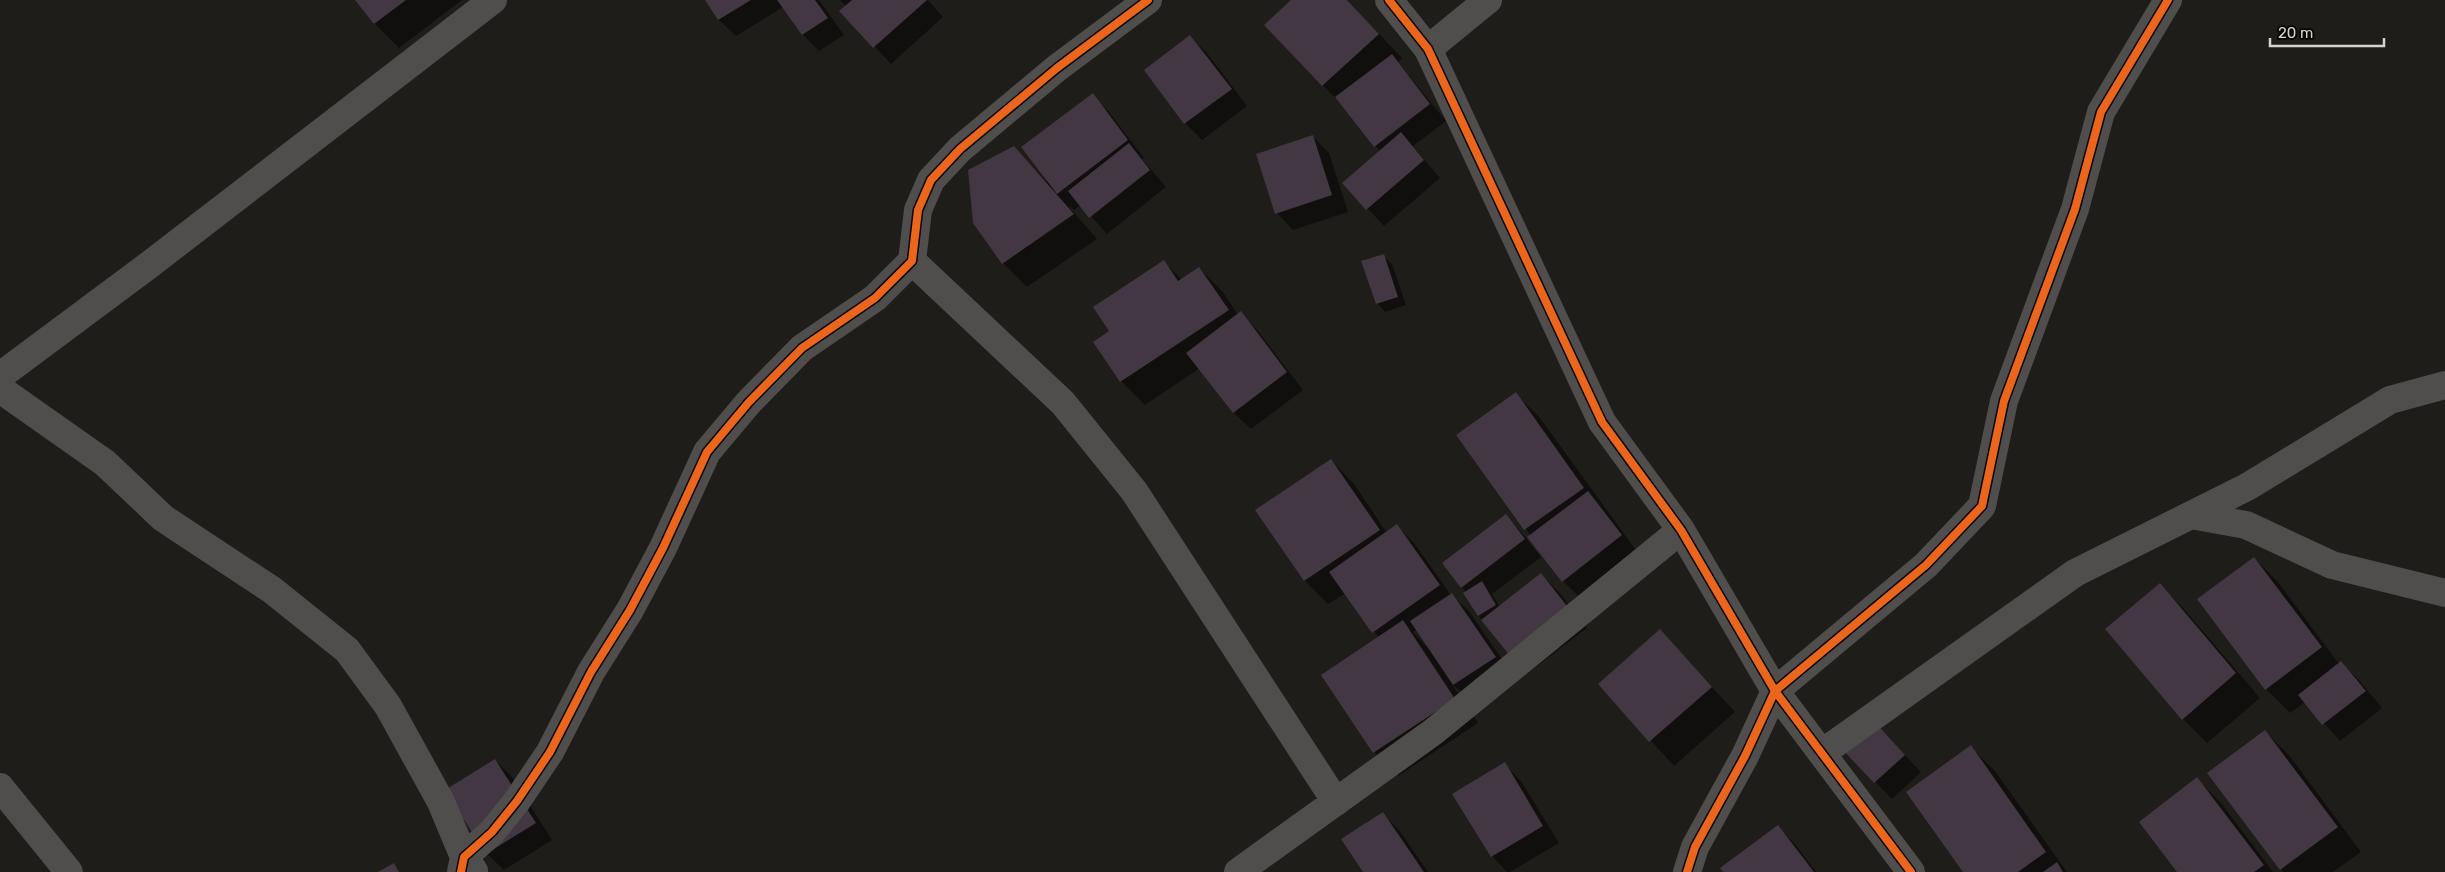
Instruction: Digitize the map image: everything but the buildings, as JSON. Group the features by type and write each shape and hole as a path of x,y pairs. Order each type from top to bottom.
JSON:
{"street":[{"path":"0,376 157,259 493,0"},
{"path":"467,867 517,801 550,752 590,672 630,610 663,548 707,452 749,402 802,348 875,298 912,261 918,210 931,180 960,149 1020,99 1148,0"},
{"path":"1389,0 1428,49 1602,422 1681,530 1775,691 1912,872"},
{"path":"1428,49 1488,0"},
{"path":"1687,872 1695,847 1744,756 1775,691 1802,671 1926,565 1982,506 2004,401 2075,210 2101,112 2168,0"},
{"path":"912,261 1063,403 1134,491 1336,802"},
{"path":"1822,753 2075,574 2247,487 2390,400 2445,385"},
{"path":"0,388 105,464 163,518 272,590 347,650 388,706 441,802 467,867"},
{"path":"2192,515 2246,525 2332,565 2445,593"},
{"path":"1238,872 1432,732 1681,530"},
{"path":"0,787 68,872"}],"cycle path":[{"path":"461,872 464,857 492,832 517,801 550,752 591,672 630,610 663,548 707,452 749,402 802,348 875,298 912,261 918,210 931,180 960,149 1057,68 1148,0"},
{"path":"1389,0 1428,49 1602,422 1681,530 1775,691 1911,872"},
{"path":"1687,872 1695,847 1745,756 1775,691 1926,565 1982,506 2004,401 2075,209 2101,112 2168,0"}]}
